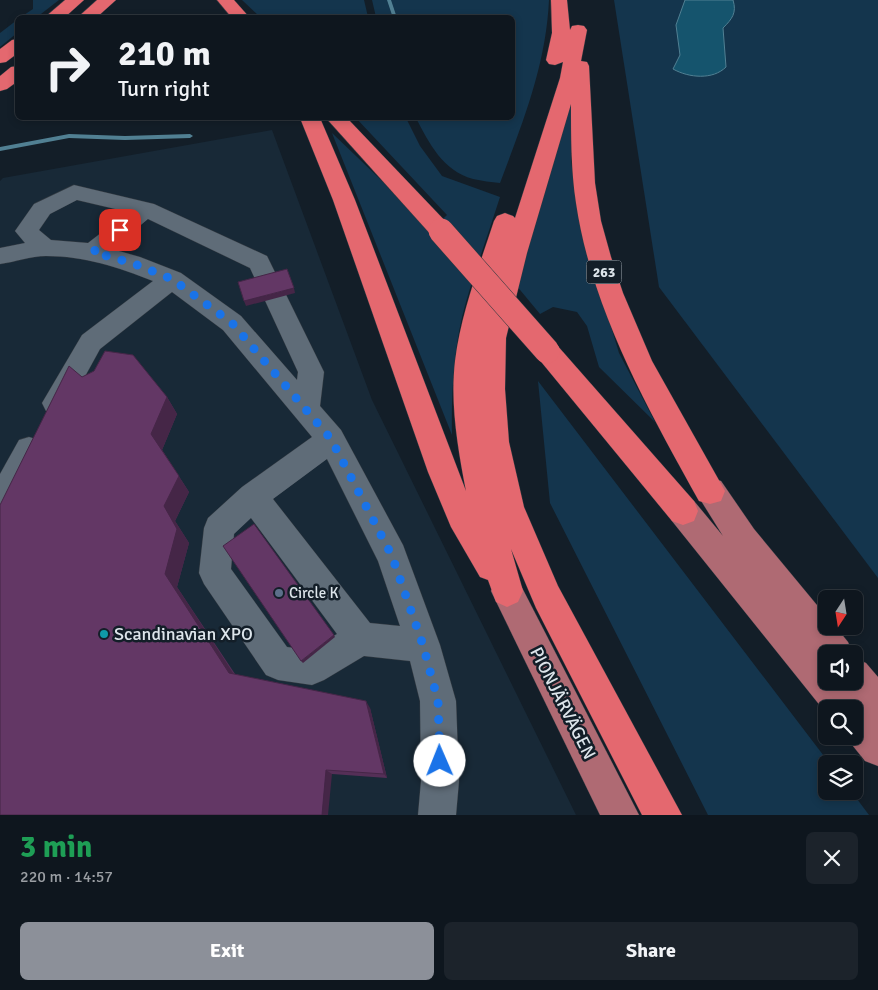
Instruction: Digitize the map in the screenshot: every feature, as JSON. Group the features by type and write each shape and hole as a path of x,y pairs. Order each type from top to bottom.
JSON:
{"highway":[{"path":"56,15 76,0"},
{"path":"89,15 108,0"},
{"path":"225,0 239,15"},
{"path":"506,591 477,474 469,414 469,357 472,330 553,71 561,33 573,9"},
{"path":"573,9 569,78 515,253 493,338 491,389 495,442 509,507 543,588 663,815"},
{"name":"263","path":"573,9 582,160 590,221 608,285 647,380 710,491"},
{"path":"0,58 15,46"},
{"path":"0,86 15,74"},
{"path":"311,120 344,200 443,472 462,517 506,591"},
{"path":"338,120 441,231 547,351 683,511"}],"main road":[{"name":"263","path":"710,491 743,539 829,645"},
{"path":"683,511 839,700"},
{"name":"PIONJÄRVÄGEN","path":"506,591 620,815"},
{"path":"863,686 878,704"},
{"path":"863,730 878,748"}],"street":[{"path":"45,248 26,230 42,209 74,192 146,209 259,262 310,372 306,409"},
{"path":"93,252 146,209"},
{"path":"0,256 45,248 93,252 132,263 172,279 232,323 331,439 392,556 423,645 438,701 440,781 437,815"},
{"path":"0,503 91,342 172,279"},
{"path":"331,439 253,497 219,528 215,573 278,663 312,668 361,639 423,645"},
{"path":"253,497 361,639"}],"shaded area":[{"path":"33,0 59,0 40,15 24,15 33,9"},
{"path":"242,0 364,0 368,15 258,15"},
{"path":"372,0 549,0 543,47 532,93 500,183 473,179 453,170 438,155 417,120 515,120 515,15 376,15"},
{"path":"614,0 878,0 878,578 659,287"},
{"path":"685,0 733,0 733,15 723,28 726,67 721,71 708,76 693,76 673,69 680,55 676,25"},
{"path":"15,22 15,35 0,47 0,33"},
{"path":"571,103 571,161 580,224 619,353 655,422 599,367 587,326 577,312 553,307 540,314 516,285"},
{"path":"358,120 407,120 420,146 442,176 500,197 462,318 456,351 453,385 452,435 332,133 380,179 429,232 447,215"},
{"path":"272,130 372,400 576,815 0,815 0,181 3,178"},
{"path":"538,381 823,755 818,755 818,800 858,800 869,815 708,815 550,503"}],"building":[{"path":"287,269 294,288 244,301 238,282"},
{"name":"Scandinavian XPO","path":"105,351 133,355 167,397 151,434 179,476 164,506 177,529 165,574 229,673 366,701 384,774 326,770 322,815 0,815 0,505 69,366 82,377 94,371"},
{"name":"Circle K","path":"254,524 334,635 301,661 223,546"}],"waterway":[{"path":"389,0 394,15"},
{"path":"0,149 69,136 125,138 190,136"}],"place":[{"name":"Circle K","path":"279,593"},
{"name":"Scandinavian XPO","path":"104,634"}],"route":[{"path":"120,230 93,252 132,263 172,279 232,323 331,439 392,556 423,645 438,701 440,761"}]}
